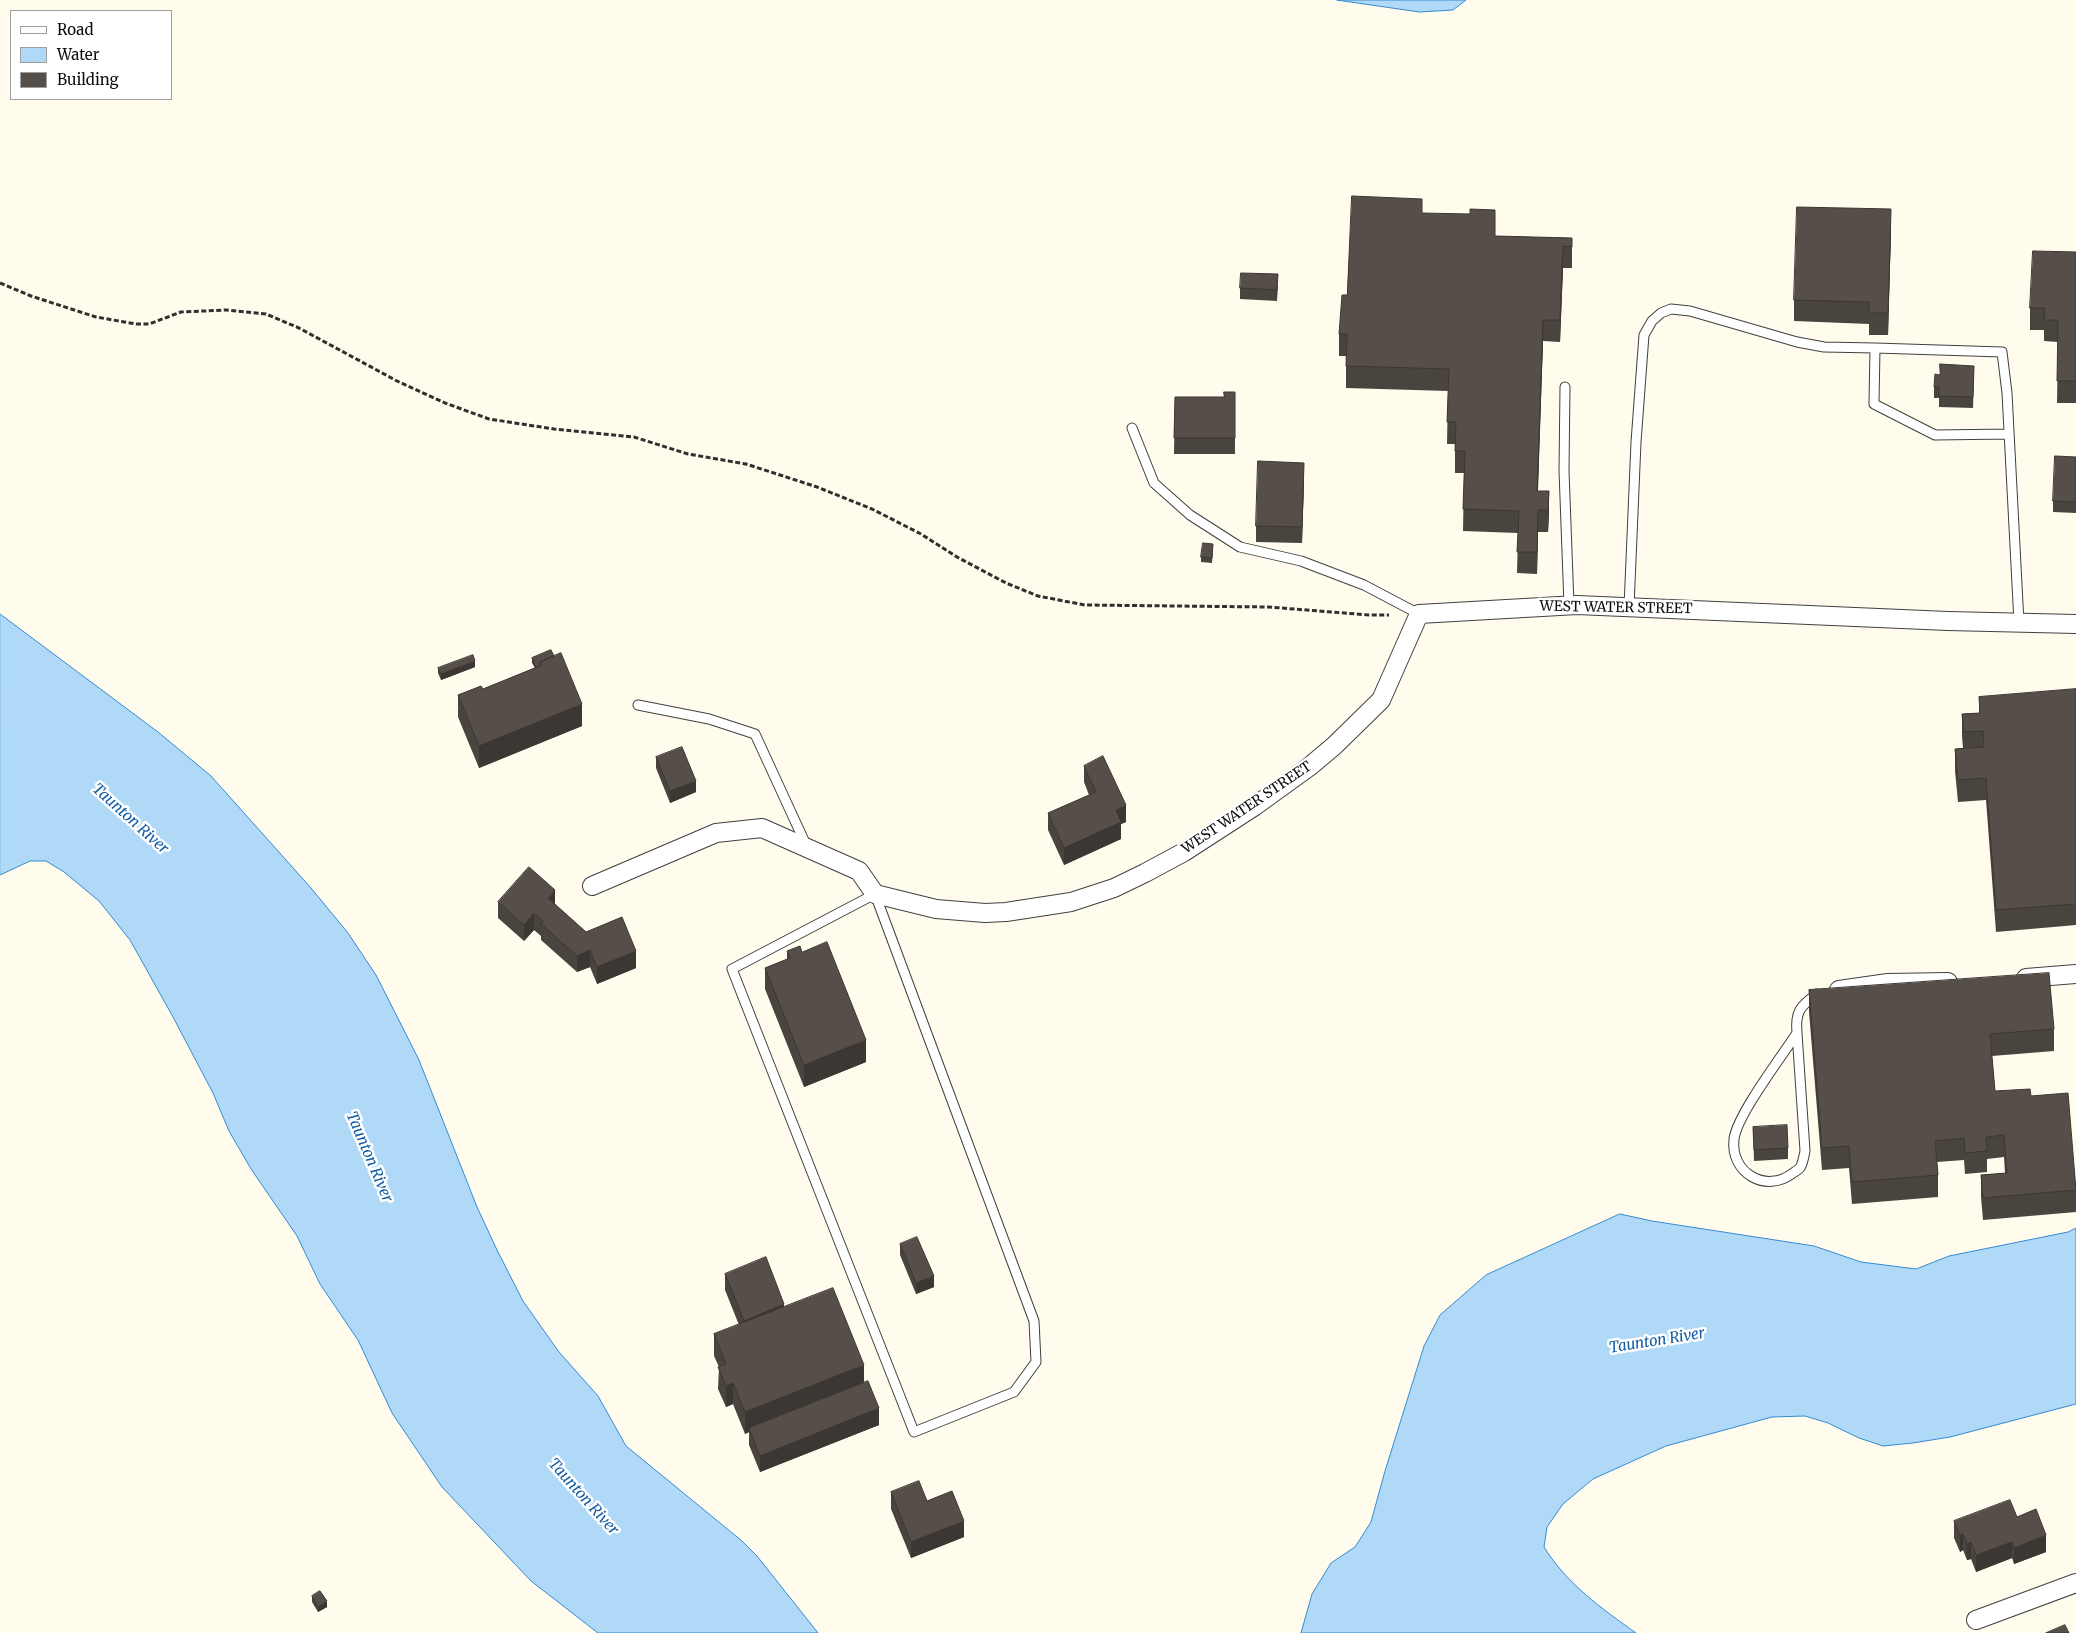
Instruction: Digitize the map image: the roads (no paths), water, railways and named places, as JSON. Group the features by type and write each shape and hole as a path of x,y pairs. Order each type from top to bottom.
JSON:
{"street":[{"name":"WEST WATER STREET","path":"874,894 936,909 985,913 1006,912 1071,902 1107,891 1138,877 1184,852 1249,810 1309,767 1334,746 1381,700 1419,614 1569,605 2076,624"},
{"path":"592,886 716,833 762,828 860,871 874,894"},
{"path":"2011,980 2076,974"},
{"path":"1816,994 1888,983 1967,982"},
{"path":"1976,1620 2076,1583"}],"lane":[{"path":"1628,607 1636,442 1644,335 1652,321 1661,313 1672,309 1690,311 1798,342 1824,347 2002,352 2009,434 2019,623"},
{"path":"1875,348 1874,404 1935,435 2009,434"},
{"path":"1565,387 1564,471 1569,605"},
{"path":"1132,428 1154,483 1190,515 1240,547 1301,561 1337,574 1364,585 1419,614"},
{"path":"638,705 709,719 755,734 808,847"},
{"path":"874,894 1034,1322 1036,1362 1014,1392 914,1432 732,969 874,894"},
{"path":"1797,1034 1742,1117 1734,1139 1736,1161 1748,1176 1768,1182 1786,1178 1801,1167 1805,1151 1797,1034 1796,1020 1802,1005 1816,994"}],"water":[{"path":"1337,0 1466,0 1453,10 1420,12"},
{"name":"Taunton River","path":"0,614 158,732 211,776 311,888 348,933 376,975 419,1060 477,1207 523,1301 559,1352 598,1396 626,1446 742,1541 757,1556 818,1633 598,1633 531,1581 442,1487 392,1413 358,1340 320,1284 297,1236 251,1169 229,1131 213,1093 130,940 99,901 64,872 46,861 30,861 0,875"},
{"name":"Taunton River","path":"1620,1214 1652,1221 1814,1246 1861,1262 1916,1269 1949,1256 2068,1232 2076,1228 2076,1404 1950,1437 1883,1446 1859,1438 1828,1423 1805,1416 1772,1417 1666,1446 1593,1479 1563,1504 1547,1527 1544,1547 1563,1573 1585,1595 1636,1633 1301,1633 1312,1594 1331,1563 1355,1547 1371,1522 1424,1346 1440,1315 1486,1275"}]}
